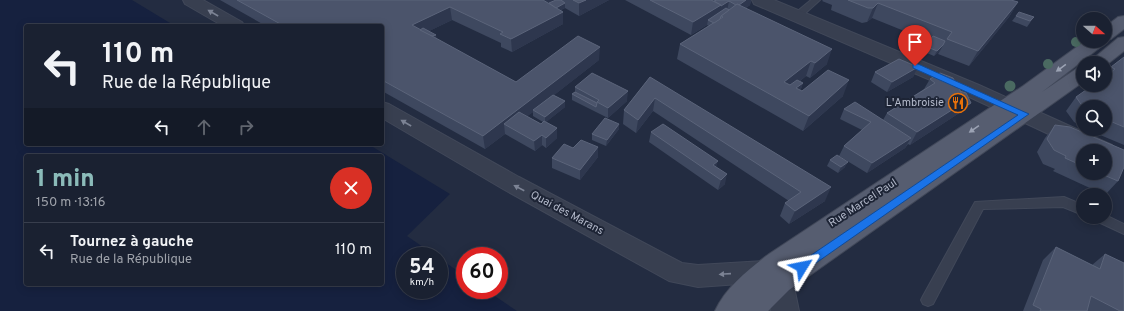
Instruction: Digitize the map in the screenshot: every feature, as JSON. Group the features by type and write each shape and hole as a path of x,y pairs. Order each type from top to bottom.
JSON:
{"main road":[{"path":"1112,30 1124,21"},
{"path":"1106,56 1124,42"},
{"path":"1015,110 1089,48"},
{"path":"1015,110 1076,77"},
{"name":"Rue Marcel Paul","path":"729,311 743,291 772,277 1015,110"},
{"name":"Rue Marcel Paul","path":"751,311 765,295 772,277"}],"street":[{"path":"191,0 233,24"},
{"path":"760,0 972,90 1089,144"},
{"name":"Quai des Marans","path":"384,110 511,183 678,273 698,276 772,277"},
{"path":"1112,155 1124,160"},
{"path":"772,277 785,311"}],"lane":[{"path":"797,16 816,0"},
{"path":"928,300 979,205 1064,202 1076,207"},
{"path":"1112,223 1124,228"}],"water":[{"path":"0,0 132,0 172,24 24,24 24,146 371,146 450,194 407,236 423,247 396,247 396,299 448,299 448,264 456,270 456,299 499,299 517,311 0,311"}],"building":[{"path":"237,0 543,0 563,12 511,39 500,34 503,32 450,7 412,25 516,82 578,36 600,47 483,136 384,81 384,24 280,24"},
{"path":"556,0 561,0 565,3 556,8 549,3"},
{"path":"573,0 586,0 579,3"},
{"path":"650,0 711,0 721,5 693,22"},
{"path":"746,0 739,5 729,1 721,6 714,1"},
{"path":"848,0 1011,0 1018,2 978,51 947,39 952,32 878,3 873,8 868,8"},
{"path":"737,4 832,49 815,63 811,61 784,82 790,85 797,80 803,83 796,88 802,91 828,70 849,80 809,116 680,44 723,17 721,16"},
{"path":"726,8 729,10 714,23 708,20"},
{"path":"1019,12 1034,17 1030,21 1016,16"},
{"path":"423,28 436,35 432,36 420,30"},
{"path":"933,36 945,41 937,51 925,46"},
{"path":"1124,57 1124,127 1112,122 1112,100 1078,100 1076,97 1083,92 1112,92 1112,71 1115,69 1112,66"},
{"path":"899,59 918,67 892,82 875,72"},
{"path":"592,73 628,91 608,108 597,102 599,100 575,87"},
{"path":"940,73 953,78 966,101 917,132 887,113 935,83 930,79"},
{"path":"650,77 831,187 795,211 785,203 801,192 655,98 638,120 624,110"},
{"path":"960,91 966,93 971,103 961,109 966,101"},
{"path":"575,92 597,103 596,107 572,94"},
{"path":"553,95 565,101 545,117 533,110"},
{"path":"855,102 911,138 872,163 844,146 871,122 844,109"},
{"path":"519,112 541,124 544,121 557,128 546,138 542,135 534,141 504,124"},
{"path":"605,118 619,124 607,140 592,134"},
{"path":"663,124 718,161 713,165 727,174 721,180 651,132"},
{"path":"1055,125 1070,127 1076,130 1076,136 1091,136 1110,144 1076,144 1076,163 1065,158 1066,156 1054,150 1047,139"},
{"path":"581,140 598,147 580,170 552,158 564,144 573,148"},
{"path":"1112,145 1124,150 1124,167 1118,181 1112,178"},
{"path":"837,155 848,162 841,167 830,160"},
{"path":"1056,247 1100,269 1105,254 1124,263 1124,311 1120,311 1091,296 1087,311 1040,311 1041,309 1033,305"}],"place":[{"name":"L'Ambroisie","path":"958,103"}],"route":[{"path":"802,267 1024,114 915,66"}]}
